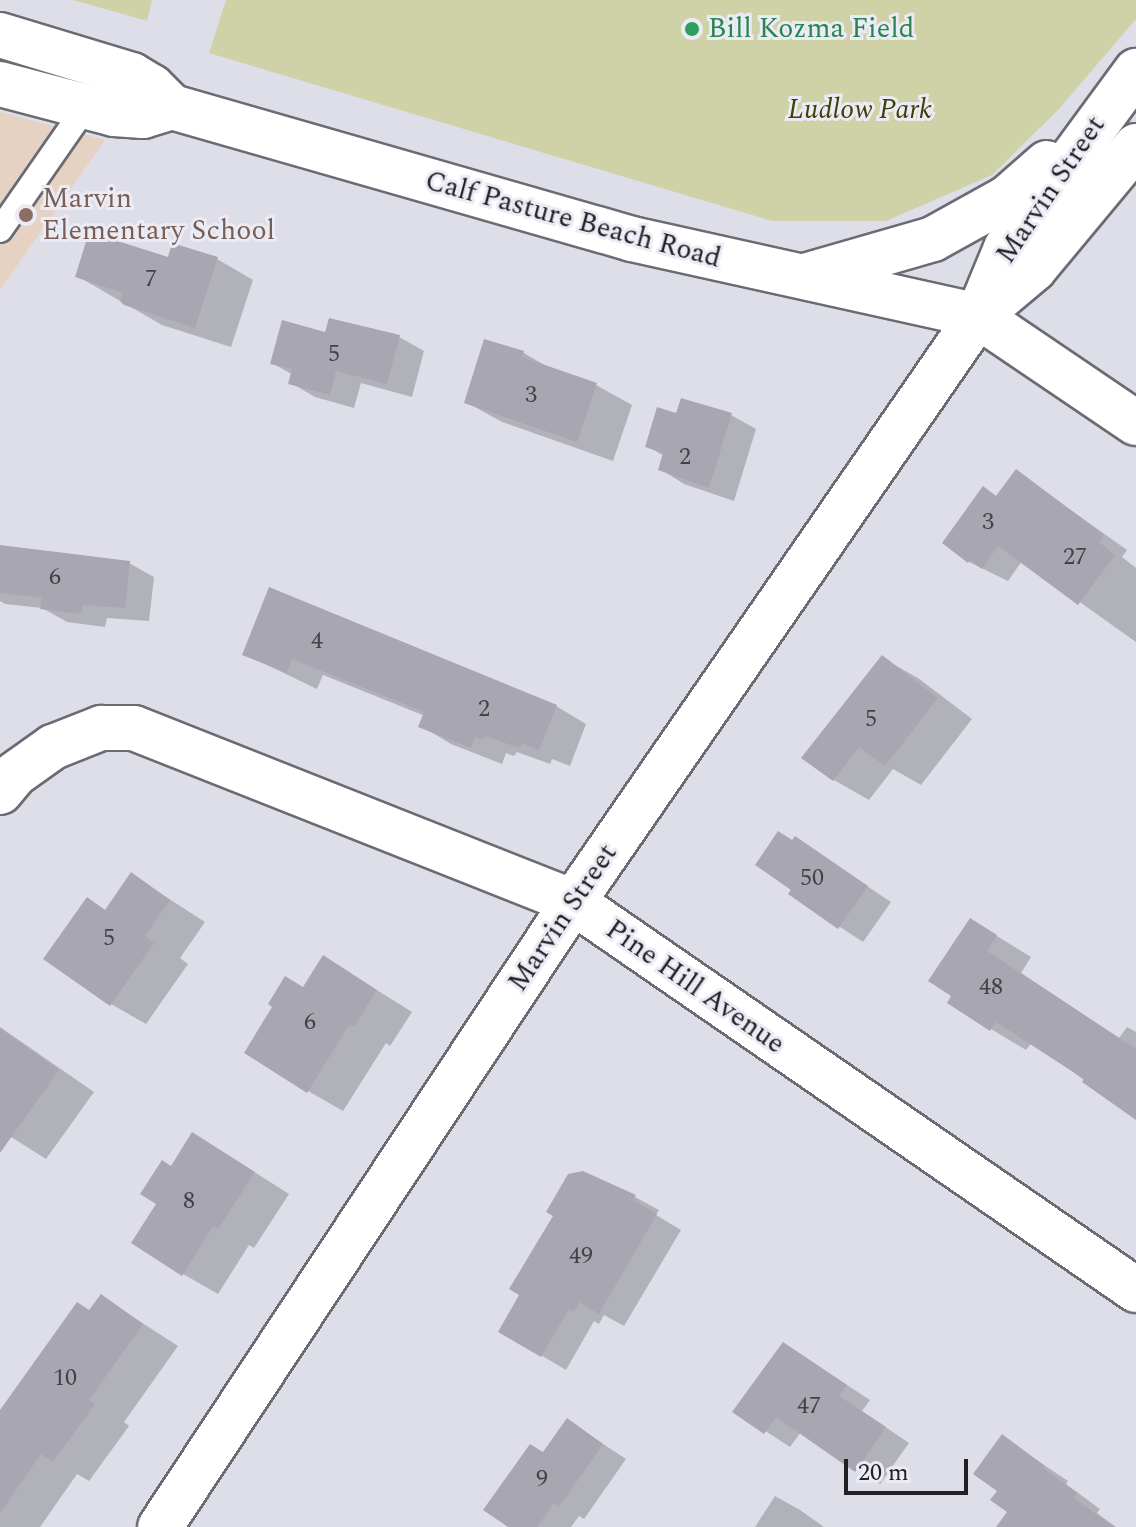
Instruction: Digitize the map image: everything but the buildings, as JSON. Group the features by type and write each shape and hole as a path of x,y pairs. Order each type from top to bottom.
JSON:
{"street":[{"name":"Calf Pasture Beach Road","path":"0,35 132,75 152,87 172,107 632,239 978,316"},
{"name":"Marvin Street","path":"160,1527 573,902 978,316 1006,248 1097,120 1136,71"},
{"name":"Calf Pasture Beach Road","path":"0,84 84,109 143,116 172,107"},
{"path":"799,278 933,239 1007,198 1097,120"},
{"name":"Marvin Street","path":"978,316 1034,269 1136,146"},
{"path":"978,316 1136,423"},
{"name":"Pine Hill Avenue","path":"0,792 15,774 53,747 101,728 134,728 573,902 1136,1290"}],"lane":[{"path":"0,230 84,109"}],"shaded area":[{"name":"Marvin Elementary School","path":"0,112 105,140 0,290"}],"green space":[{"path":"73,0 152,0 147,21"},
{"name":"Ludlow Park","path":"226,0 1136,0 1136,19 1058,110 992,175 886,221 772,221 209,53"}],"place":[{"name":"Bill Kozma Field","path":"692,29"},
{"name":"Marvin Elementary School","path":"26,215"}]}
